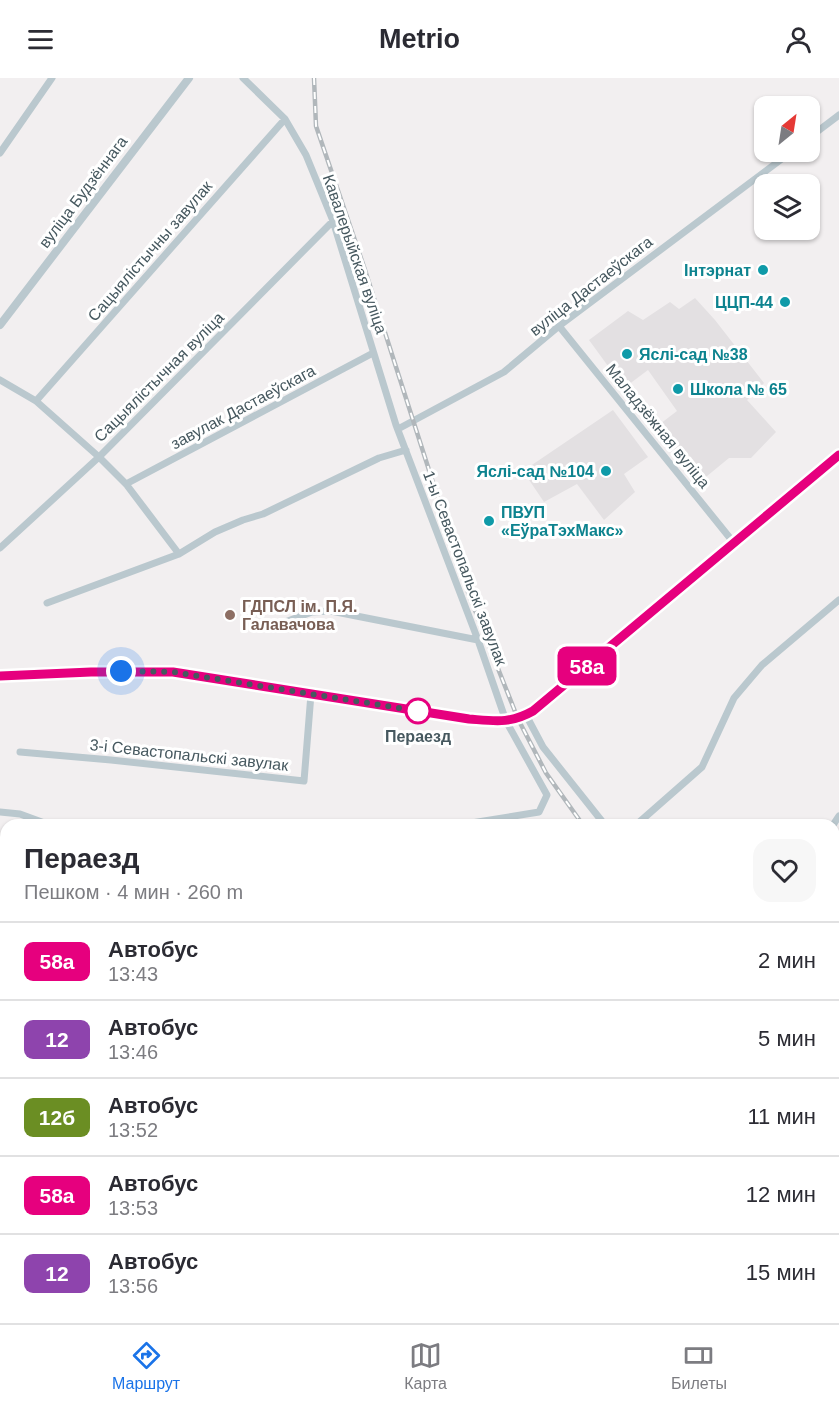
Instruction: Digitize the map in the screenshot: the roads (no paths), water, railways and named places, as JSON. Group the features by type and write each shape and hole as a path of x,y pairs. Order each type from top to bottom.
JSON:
{"street":[{"path":"0,153 52,78"},
{"name":"вуліца Будзённага","path":"0,325 189,78"},
{"name":"Кавалерыйская вуліца","path":"243,78 285,118 306,155 333,221 397,427"},
{"path":"820,129 839,115"},
{"name":"Сацыялістычны завулак","path":"36,401 285,118"},
{"name":"вуліца Дастаеўскага","path":"397,427 504,372 559,326 777,162"},
{"name":"Сацыялістычная вуліца","path":"0,548 99,457 333,221"},
{"name":"Маладзёжная вуліца","path":"559,326 734,543"},
{"name":"завулак Дастаеўскага","path":"126,484 373,353"},
{"path":"0,380 36,401 99,457 126,484 179,554"},
{"name":"1-ы Севастопальскі завулак","path":"397,427 478,640 506,722 547,795 539,812 496,819"},
{"path":"46,603 179,554 215,532 263,514 379,458 406,450"},
{"path":"0,676 173,672 469,719 506,722 526,715 839,455"},
{"path":"643,819 702,767 734,698 762,665 839,600"},
{"path":"277,625 312,612 332,611 478,640"},
{"name":"3-і Севастопальскі завулак","path":"20,752 304,781 310,694"},
{"path":"526,715 543,747 600,819"},
{"path":"0,812 20,814 34,819"}],"railway":[{"path":"314,78 316,126 364,267 469,595 518,719 546,773 579,819"}],"place":[{"name":"Інтэрнат","path":"763,270"},
{"name":"ЦЦП-44","path":"785,302"},
{"name":"Яслі-сад №38","path":"627,354"},
{"name":"Школа № 65","path":"678,389"},
{"name":"Яслі-сад №104","path":"606,471"},
{"name":"ПВУП «ЕўраТэхМакс»","path":"489,521"},
{"name":"ГДПСЛ ім. П.Я. Галавачова","path":"230,615"},
{"name":"Пераезд","path":"418,711"}]}
